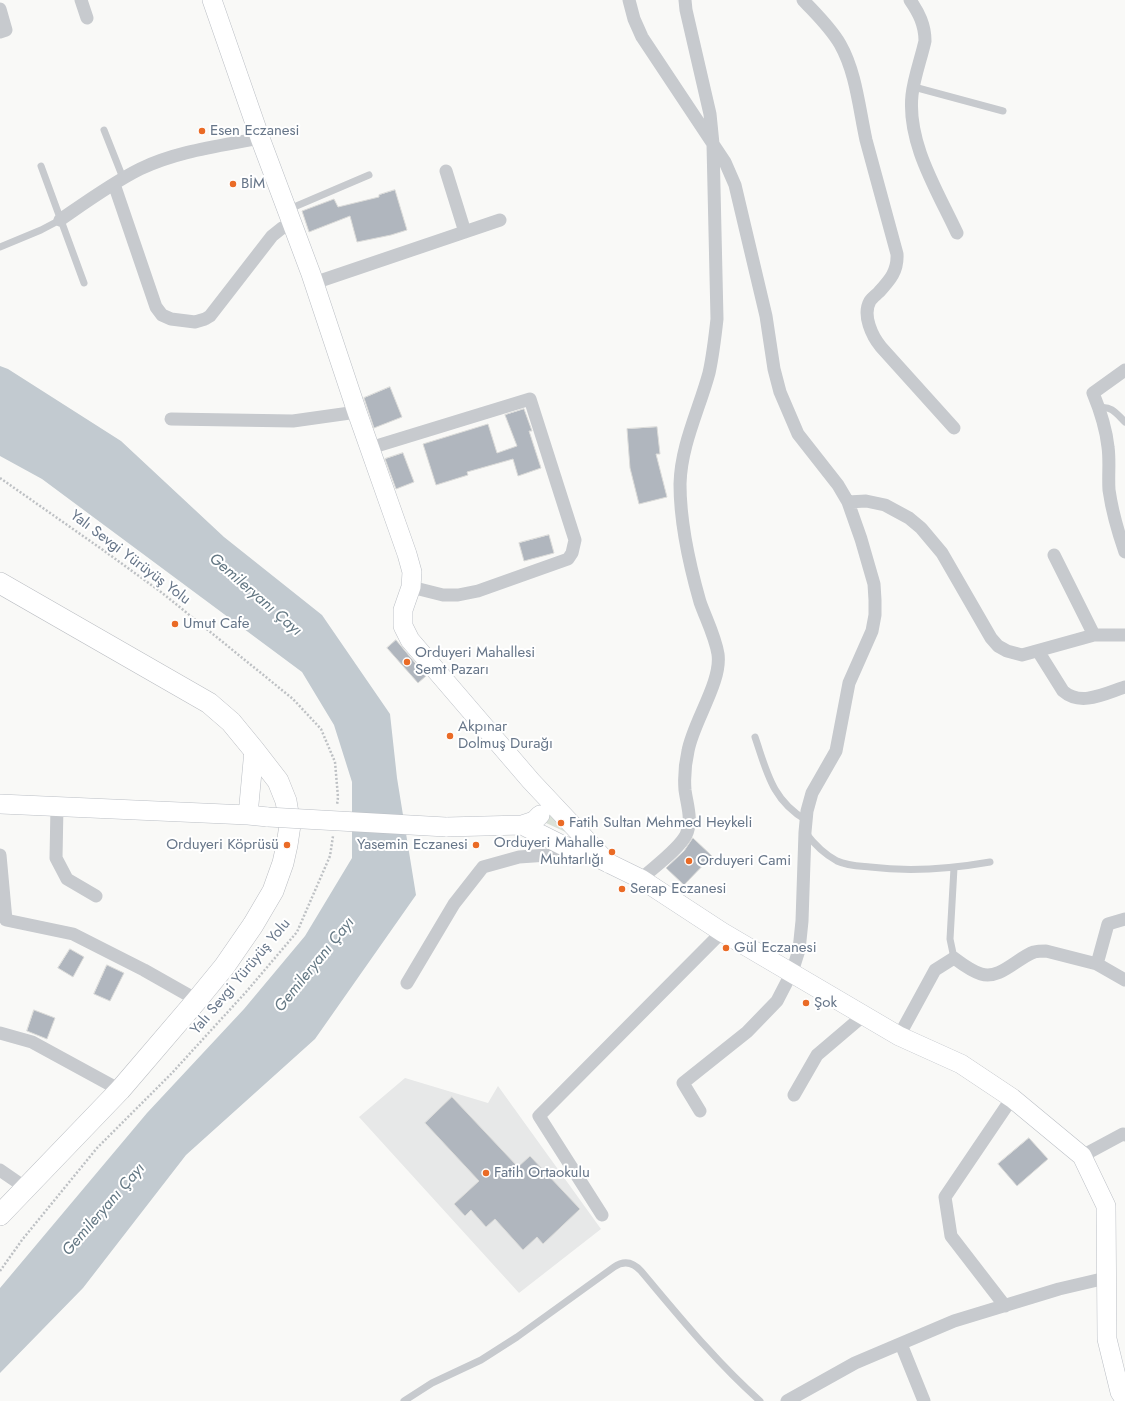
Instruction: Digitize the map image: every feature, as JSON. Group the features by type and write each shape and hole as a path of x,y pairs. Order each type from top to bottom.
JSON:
{"main road":[{"path":"0,583 209,703 231,722 278,781 286,802 290,825 283,863 273,891 253,925 224,967 120,1090 0,1215"}],"street":[{"path":"81,0 87,18"},
{"path":"212,0 260,138 314,283 357,412 407,554 412,572 411,587 403,610 403,626 410,640 531,781 608,863"},
{"path":"629,0 634,19 642,37 725,162 736,185 766,316 774,369 780,392 798,434 838,485 848,502 874,584 876,600 872,631 849,683 836,751 812,793 806,826 802,921 799,950 792,972 776,1001 747,1032 683,1083 700,1111"},
{"path":"641,879 681,843 686,834 689,825 689,813 685,790 688,749 715,677 718,664 718,653 700,602 691,567 680,484 683,458 688,437 709,372 715,344 717,319 713,144 710,114 685,0"},
{"path":"804,0 833,33 849,65 866,140 897,254 897,266 891,279 870,301 868,315 871,331 875,340 954,428"},
{"path":"910,0 922,20 925,34 925,41 912,94 912,115 915,135 918,148 957,233"},
{"path":"0,9 6,30 0,32"},
{"path":"60,220 118,181 140,169 174,157 260,138"},
{"path":"446,171 466,232"},
{"path":"118,181 156,307 162,315 170,319 195,322 210,316 272,236 282,228 290,217"},
{"path":"314,283 500,220"},
{"path":"1125,370 1093,394 1099,408 1108,447 1109,488 1117,526 1125,552"},
{"path":"370,448 530,399 575,540 572,553 568,559 478,591 458,595 443,595 411,587"},
{"path":"171,419 293,420 357,412"},
{"path":"848,502 866,501 885,505 909,518 933,540 991,638 998,646 1007,651 1022,655 1094,635 1125,635"},
{"path":"1054,555 1094,635"},
{"path":"1038,651 1063,691 1068,696 1084,699 1125,687"},
{"path":"248,814 254,750"},
{"path":"531,781 540,795 542,806 539,822 555,841"},
{"path":"0,804 248,814 268,817 446,827 522,825 534,821 540,815"},
{"path":"58,806 56,858 67,879 96,896"},
{"path":"522,825 555,841 594,856 641,879 722,932 899,1036 960,1064 1012,1098 1082,1156 1106,1206 1106,1339 1120,1392 1125,1400"},
{"path":"407,983 454,904 483,867 519,857 548,855 555,841"},
{"path":"0,856 6,920 73,934 144,970 196,1000"},
{"path":"1097,964 1108,924 1125,919"},
{"path":"602,1215 539,1116 722,932"},
{"path":"899,1036 935,970 954,958 974,971 983,975 991,975 999,972 1032,952 1046,951 1097,964 1125,980"},
{"path":"794,1095 818,1055 864,1015"},
{"path":"0,1034 32,1042 120,1090"},
{"path":"1005,1306 951,1236 945,1197 1012,1098"},
{"path":"1082,1156 1123,1134 1125,1135"},
{"path":"0,1170 26,1188"},
{"path":"787,1401 855,1363 954,1321 1059,1289 1106,1278"},
{"path":"901,1344 924,1401"}],"lane":[{"path":"914,87 1003,112"},
{"path":"104,130 118,181"},
{"path":"40,166 84,283"},
{"path":"290,217 369,175"},
{"path":"0,247 41,230 60,220"},
{"path":"1099,408 1107,407 1112,409 1125,422"},
{"path":"755,736 776,792 806,826 819,848 828,855 848,865 904,870 954,868 990,862"},
{"path":"954,868 950,939 954,958"},
{"path":"404,1401 432,1383 481,1360 517,1337 618,1264 627,1263 637,1267 700,1341 738,1381 760,1401"}],"path":[{"name":"Yalı Sevgi Yürüyüş Yolu","path":"0,478 161,592 293,699 321,729 335,762 338,797 336,812"},
{"name":"Yalı Sevgi Yürüyüş Yolu","path":"0,1271 22,1240 96,1148 172,1073 246,992 296,932 330,856 333,834"}],"shaded area":[{"path":"549,811 581,839 546,823 545,819"},
{"name":"Fatih Ortaokulu","path":"405,1078 488,1103 498,1086 601,1229 519,1293 359,1117"}],"water":[{"name":"Gemileryanı Çayı","path":"0,366 8,369 121,441 224,537 322,615 390,714 397,778 416,895 315,1039 186,1155 83,1288 0,1373 0,1288 147,1113 244,1009 305,936 352,858 352,782 334,725 302,672 42,479 0,456"}],"building":[{"path":"395,190 407,230 357,242 350,216 309,232 302,211 334,199 338,207 379,197 379,195"},
{"path":"390,387 402,417 374,428 364,398"},
{"path":"524,409 532,431 529,431 541,468 518,476 513,459 467,472 468,475 436,485 423,444 488,424 497,453 517,446 505,415"},
{"path":"657,427 660,454 656,454 667,497 639,504 630,468 627,429"},
{"path":"403,453 414,482 396,489 385,459"},
{"path":"549,535 554,553 524,561 519,543"},
{"name":"Orduyeri Mahallesi Semt Pazarı","path":"396,640 426,676 418,683 387,648"},
{"name":"Orduyeri Cami","path":"693,838 712,856 684,885 666,868 684,851"},
{"path":"70,949 84,957 73,977 58,968"},
{"path":"107,965 124,973 110,1001 94,994"},
{"path":"34,1010 55,1018 47,1039 27,1031"},
{"path":"452,1097 518,1167 530,1156 580,1209 543,1244 537,1237 523,1250 495,1219 486,1227 471,1210 465,1216 454,1204 479,1181 425,1123"},
{"path":"1029,1138 1048,1159 1017,1186 998,1164"}],"place":[{"name":"Esen Eczanesi","path":"202,131"},
{"name":"BİM","path":"233,184"},
{"name":"Umut Cafe","path":"175,624"},
{"name":"Orduyeri Mahallesi Semt Pazarı","path":"407,662"},
{"name":"Akpınar Dolmuş Durağı","path":"450,736"},
{"name":"Fatih Sultan Mehmed Heykeli","path":"561,823"},
{"name":"Orduyeri Köprüsü","path":"287,845"},
{"name":"Yasemin Eczanesi","path":"476,845"},
{"name":"Orduyeri Mahalle Muhtarlığı","path":"612,852"},
{"name":"Orduyeri Cami","path":"689,861"},
{"name":"Serap Eczanesi","path":"622,889"},
{"name":"Gül Eczanesi","path":"726,948"},
{"name":"Şok","path":"806,1003"},
{"name":"Fatih Ortaokulu","path":"486,1173"}]}
